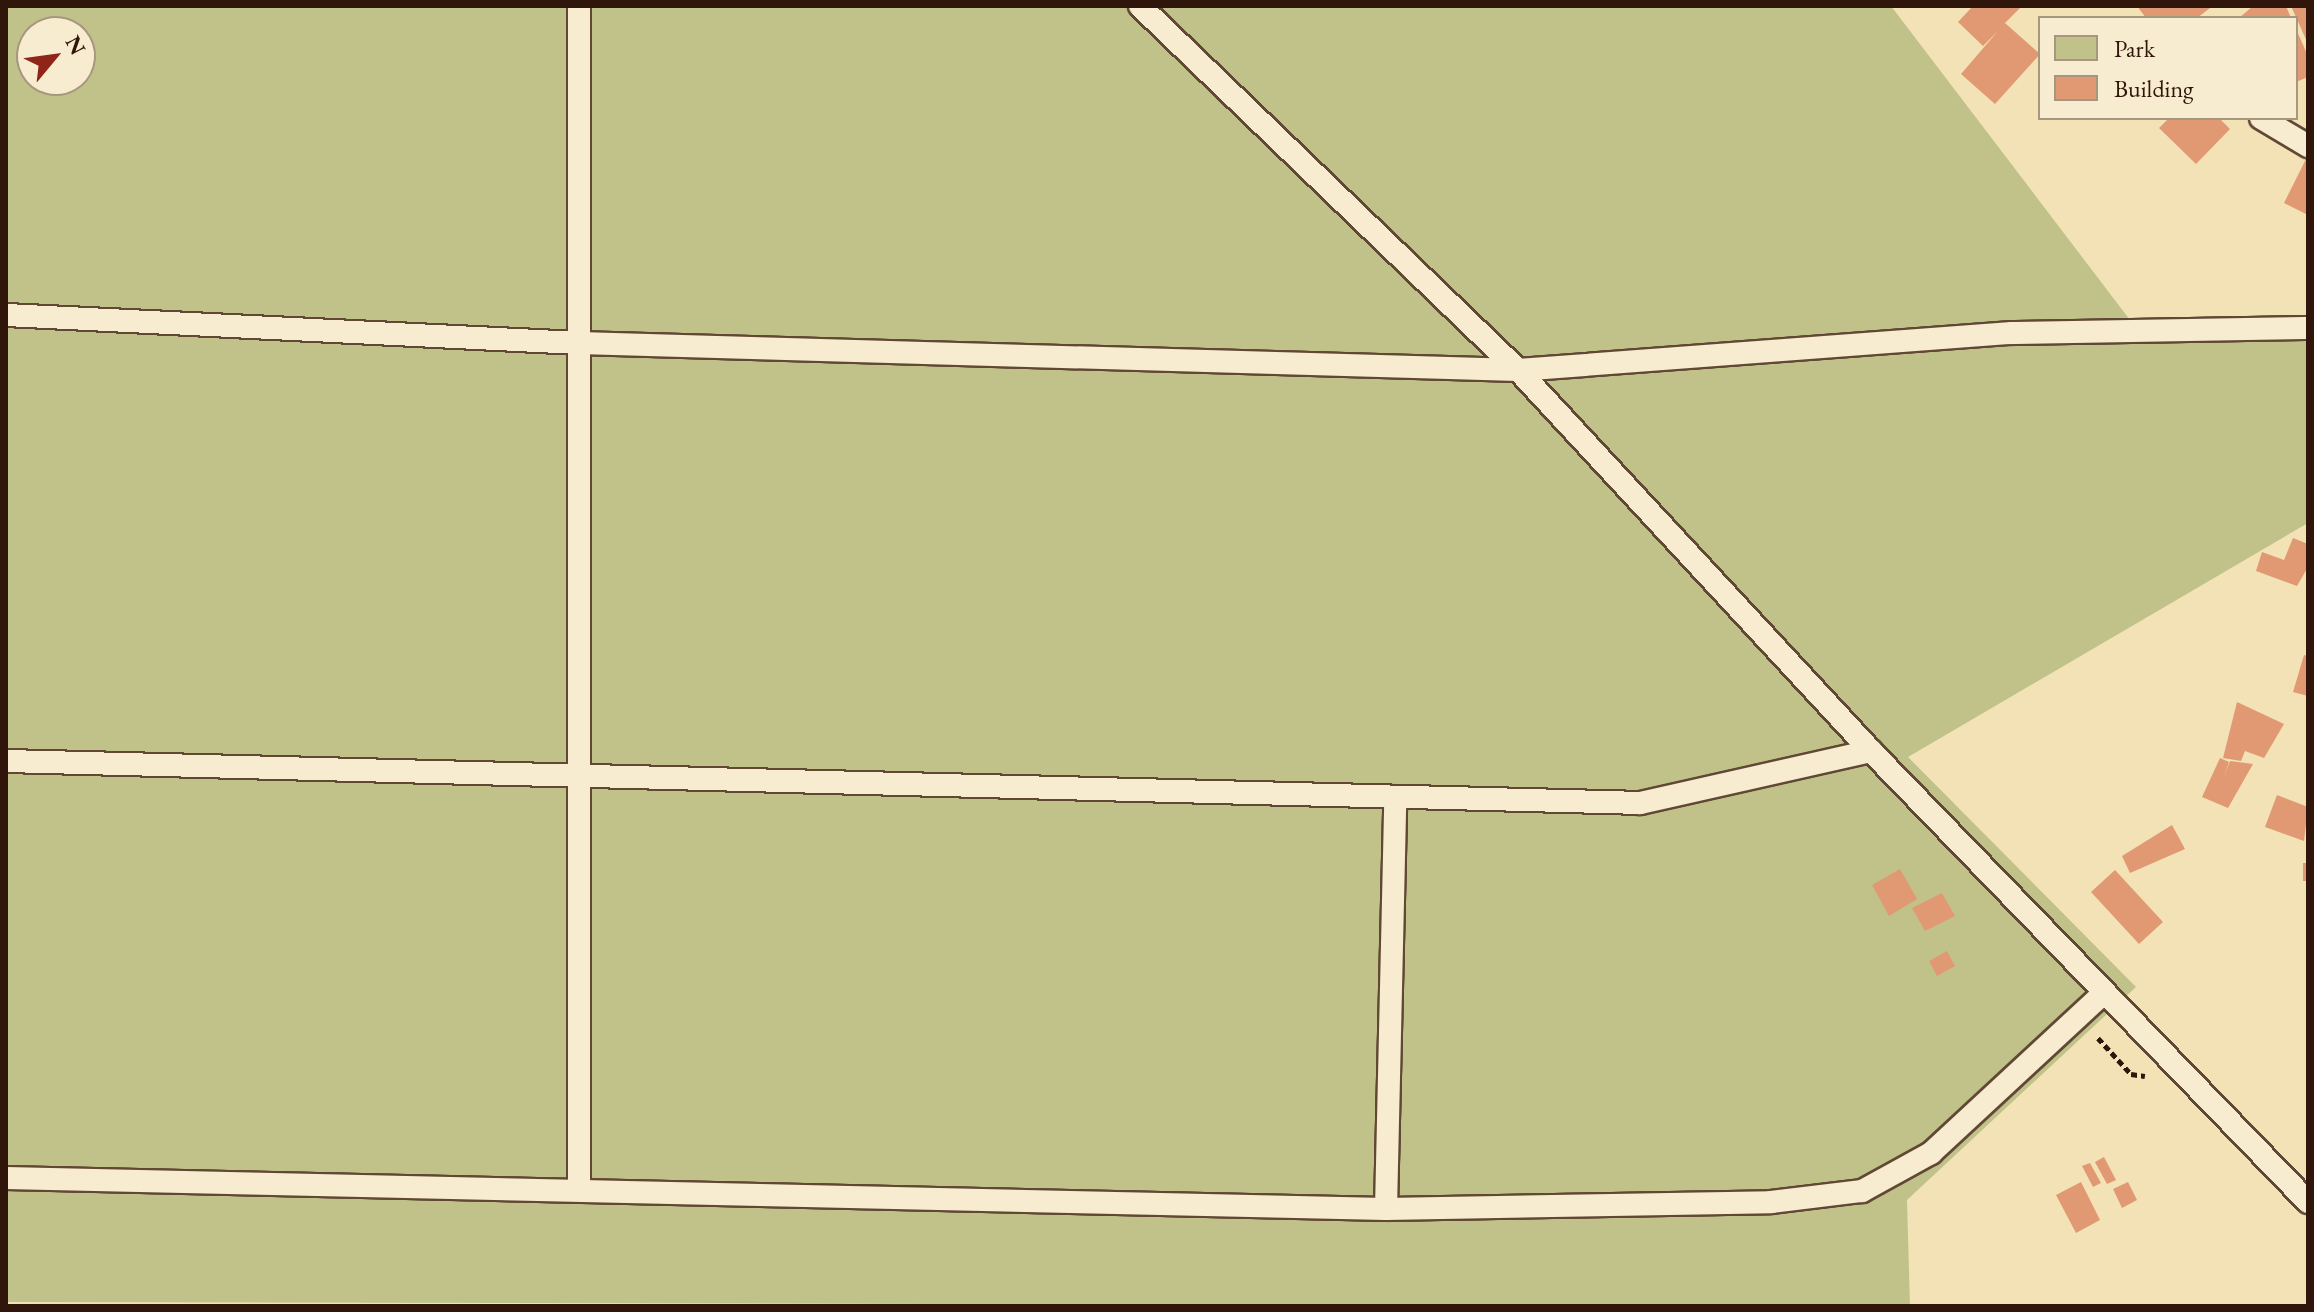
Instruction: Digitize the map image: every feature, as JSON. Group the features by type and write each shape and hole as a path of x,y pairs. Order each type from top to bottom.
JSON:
{"lane":[{"path":"579,6 576,780 579,1189"},
{"path":"1140,6 1518,370 1871,751 2103,994 2308,1202"},
{"path":"2264,120 2308,146"},
{"path":"6,315 579,343 1518,370 2012,333 2308,328"},
{"path":"6,761 576,780 1640,803 1871,751"},
{"path":"1386,1209 1395,797"},
{"path":"6,1178 1386,1209 1771,1202 1862,1191 1931,1153 2103,994"}],"green space":[{"path":"6,6 1891,6 2130,320 2308,318 2308,523 1908,757 2136,987 1907,1200 1910,1306 6,1302"}],"building":[{"path":"1973,6 2022,6 2005,23 2038,52 2038,56 1995,104 1961,74 1998,31 1983,46 1958,22"},
{"path":"2137,6 2210,8 2200,16 2144,16"},
{"path":"2253,6 2286,6 2290,16 2241,16"},
{"path":"2291,6 2308,6 2308,44 2298,16"},
{"path":"2298,34 2308,56 2308,77 2298,81"},
{"path":"2167,120 2221,120 2230,129 2196,164 2159,128"},
{"path":"2308,155 2308,215 2284,203"},
{"path":"2293,538 2308,544 2308,567 2297,586 2256,571 2262,552 2284,560"},
{"path":"2304,655 2308,656 2308,696 2293,692"},
{"path":"2237,702 2284,724 2264,758 2245,751 2241,761 2223,758"},
{"path":"2220,758 2229,762 2224,777 2230,761 2253,764 2228,808 2202,797"},
{"path":"2277,795 2308,807 2304,841 2265,827"},
{"path":"2172,825 2185,849 2130,873 2122,856"},
{"path":"2303,863 2308,863 2308,881 2303,881"},
{"path":"1900,869 1917,899 1889,916 1872,885"},
{"path":"2115,870 2163,922 2139,944 2091,892"},
{"path":"1942,893 1955,916 1925,931 1912,908"},
{"path":"1947,951 1955,966 1937,976 1929,961"},
{"path":"2104,1157 2116,1180 2107,1184 2095,1162"},
{"path":"2090,1163 2101,1183 2093,1187 2082,1166"},
{"path":"2081,1182 2100,1220 2076,1233 2056,1195"},
{"path":"2128,1182 2137,1200 2122,1208 2113,1189"}]}
